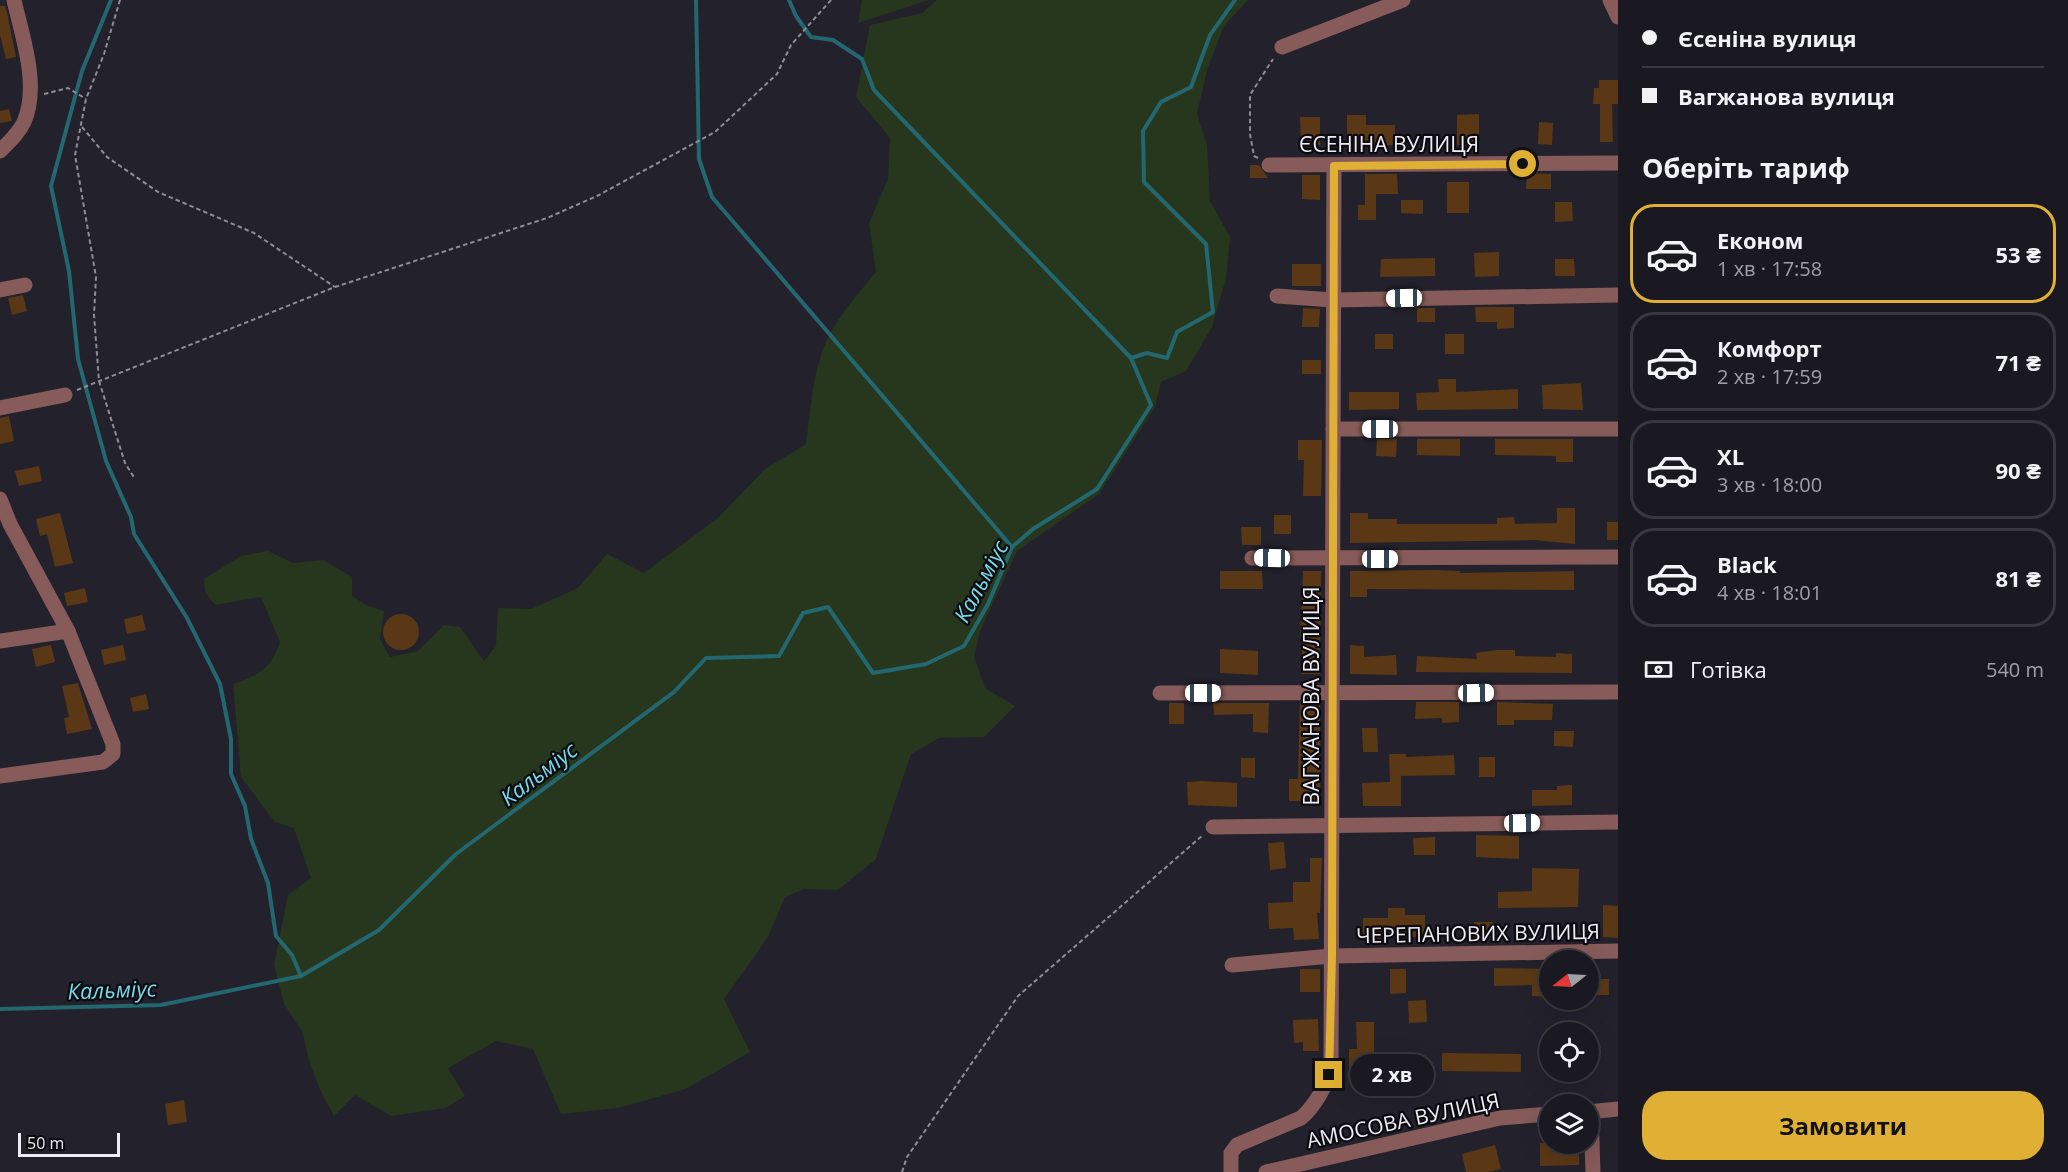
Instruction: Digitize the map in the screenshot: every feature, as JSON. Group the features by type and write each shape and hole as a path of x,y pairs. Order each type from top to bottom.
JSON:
{"street":[{"path":"0,151 13,139 24,122 29,98 27,57 14,0"},
{"path":"1282,46 1403,0"},
{"path":"1610,0 1618,17"},
{"name":"ЄСЕНІНА ВУЛИЦЯ","path":"1269,165 1618,163"},
{"name":"ВАГЖАНОВА ВУЛИЦЯ","path":"1231,1172 1231,1153 1237,1145 1308,1113 1329,1075 1332,956 1334,166"},
{"path":"0,290 25,285"},
{"path":"1277,296 1333,300 1618,295"},
{"path":"0,408 65,395"},
{"path":"1333,429 1618,429"},
{"path":"0,499 5,525 68,631 113,744 113,754 103,762 0,776"},
{"path":"1252,558 1332,560 1618,557"},
{"path":"0,642 68,631"},
{"path":"1160,693 1618,692"},
{"path":"1213,826 1618,822"},
{"name":"ЧЕРЕПАНОВИХ ВУЛИЦЯ","path":"1232,965 1332,956 1618,951"},
{"path":"1599,1111 1618,1109"},
{"name":"АМОСОВА ВУЛИЦЯ","path":"1266,1172 1500,1118 1539,1115"},
{"path":"1592,1154 1593,1172"}],"path":[{"path":"120,0 104,54 86,99 75,155 96,278 94,315 99,381 125,463 135,479"},
{"path":"82,388 335,287 547,218 597,196 715,132 777,74 791,45 831,0"},
{"path":"1269,165 1254,156 1250,134 1250,95 1282,46"},
{"path":"29,98 68,88 86,99"},
{"path":"82,127 107,158 158,192 254,233 335,287"},
{"path":"902,1172 908,1157 1018,996 1213,826"}],"green space":[{"path":"862,0 929,0 858,23"},
{"path":"937,0 1248,0 1224,26 1207,70 1197,114 1207,145 1210,201 1230,237 1226,278 1212,327 1186,371 1161,382 1155,407 1099,494 1017,551 980,631 974,657 985,688 1015,706 984,737 939,738 911,754 876,859 838,890 804,889 785,897 768,937 724,999 750,1052 686,1089 618,1108 561,1114 533,1049 496,1041 448,1068 465,1096 446,1108 391,1116 355,1095 334,1116 320,1090 308,1057 303,1033 284,1004 274,965 288,895 311,878 294,828 275,822 241,777 233,684 263,670 273,659 280,642 261,597 215,605 205,592 204,579 241,556 268,551 293,563 323,560 352,577 352,596 366,605 384,611 380,639 390,657 418,651 444,625 460,627 484,661 496,646 498,608 531,609 578,588 607,554 644,573 718,518 765,469 806,444 814,386 822,352 839,320 876,272 869,223 888,179 890,138 856,97 870,25 922,13"}],"building":[{"path":"0,6 5,6 7,12 16,57 6,59 0,35"},
{"path":"1599,80 1618,80 1618,104 1612,104 1613,142 1600,142 1600,104 1593,104 1594,88 1599,88"},
{"path":"9,109 12,121 0,123 0,111"},
{"path":"1479,114 1479,145 1457,145 1457,115"},
{"path":"1347,115 1366,115 1366,125 1395,125 1395,145 1347,146"},
{"path":"1300,117 1320,117 1320,145 1301,146"},
{"path":"1539,122 1553,123 1552,145 1538,144"},
{"path":"1250,165 1259,165 1268,178 1250,178"},
{"path":"1527,173 1551,174 1551,189 1526,189"},
{"path":"1365,174 1397,174 1398,194 1376,194 1376,220 1358,220 1358,205 1365,205"},
{"path":"1302,175 1320,175 1320,200 1302,199"},
{"path":"1447,182 1469,182 1469,213 1447,213"},
{"path":"1401,200 1423,200 1423,214 1401,213"},
{"path":"1555,202 1572,202 1573,221 1555,222"},
{"path":"1499,252 1499,276 1475,277 1474,253"},
{"path":"1435,258 1435,276 1380,277 1381,259"},
{"path":"1555,259 1574,259 1575,276 1555,276"},
{"path":"1292,264 1321,264 1321,286 1292,286"},
{"path":"23,295 27,311 12,315 8,298"},
{"path":"1475,307 1514,307 1514,328 1497,329 1497,322 1476,322"},
{"path":"1303,308 1320,309 1319,327 1302,327"},
{"path":"1417,308 1435,308 1435,322 1417,322"},
{"path":"1375,334 1393,334 1393,349 1375,349"},
{"path":"1445,334 1464,334 1464,354 1445,354"},
{"path":"1302,360 1321,360 1321,374 1302,374"},
{"path":"1438,379 1456,379 1456,392 1518,389 1518,409 1417,410 1416,393 1439,392"},
{"path":"1581,383 1583,410 1543,409 1542,385"},
{"path":"1349,392 1399,392 1399,409 1349,410"},
{"path":"9,416 14,441 0,444 0,418"},
{"path":"1377,439 1397,439 1396,457 1376,456"},
{"path":"1417,439 1460,439 1460,456 1417,455"},
{"path":"1495,439 1573,439 1573,462 1556,462 1556,456 1495,455"},
{"path":"1298,440 1322,440 1321,496 1303,496 1304,460 1298,460"},
{"path":"39,466 42,481 19,486 15,471"},
{"path":"1557,508 1575,508 1575,544 1534,540 1350,543 1350,513 1368,513 1368,519 1397,519 1397,524 1497,524 1497,518 1514,517 1515,524 1557,523"},
{"path":"60,513 73,563 55,567 47,534 40,536 36,519"},
{"path":"1274,515 1291,515 1291,534 1274,534"},
{"path":"1607,522 1618,522 1618,540 1607,540"},
{"path":"1241,527 1261,527 1261,545 1242,545"},
{"path":"1220,571 1262,571 1263,589 1220,589"},
{"path":"1303,571 1321,571 1320,674 1302,674 1302,638 1300,638"},
{"path":"1350,571 1460,571 1460,573 1574,571 1574,590 1367,589 1367,597 1350,597"},
{"path":"85,588 88,602 67,606 64,593"},
{"path":"401,614 414,619 419,632 414,645 401,650 388,645 383,632 388,619"},
{"path":"142,615 146,630 127,634 124,619"},
{"path":"51,645 55,662 36,667 32,649"},
{"path":"123,645 126,660 104,665 101,650"},
{"path":"1350,645 1364,646 1364,657 1396,655 1397,675 1350,674"},
{"path":"1220,649 1258,651 1258,675 1220,673"},
{"path":"1515,650 1515,656 1556,657 1556,653 1572,654 1572,673 1416,672 1417,656 1477,659 1476,653"},
{"path":"78,683 92,729 67,734 64,718 69,717 62,686"},
{"path":"146,694 149,709 133,712 130,698"},
{"path":"1300,702 1320,702 1320,801 1289,801 1289,779 1298,779"},
{"path":"1416,702 1459,702 1459,722 1442,723 1442,718 1415,719"},
{"path":"1497,702 1553,704 1552,720 1514,720 1514,725 1497,725"},
{"path":"1169,703 1184,703 1184,724 1169,724"},
{"path":"1213,703 1269,703 1268,733 1253,732 1253,714 1214,715"},
{"path":"1362,728 1377,728 1378,752 1363,752"},
{"path":"1554,731 1574,731 1573,747 1554,746"},
{"path":"1389,754 1406,754 1406,757 1454,755 1455,775 1401,776 1401,806 1363,806 1362,783 1390,782"},
{"path":"1479,757 1495,757 1495,777 1479,777"},
{"path":"1241,758 1255,758 1255,778 1241,777"},
{"path":"1187,782 1237,783 1237,807 1188,805"},
{"path":"1572,785 1572,805 1532,806 1532,790 1557,790 1557,786"},
{"path":"1476,835 1519,836 1519,859 1476,857"},
{"path":"1435,837 1435,855 1414,855 1413,838"},
{"path":"1284,842 1286,868 1270,870 1268,843"},
{"path":"1310,858 1322,858 1320,913 1317,913 1319,939 1294,940 1293,928 1269,929 1268,903 1293,902 1293,882 1310,882"},
{"path":"1532,868 1579,869 1578,907 1498,908 1498,892 1532,891"},
{"path":"1603,905 1618,906 1618,938 1603,937"},
{"path":"1388,908 1405,908 1405,915 1425,915 1425,937 1381,937 1380,940 1363,940 1363,918 1388,918"},
{"path":"1474,922 1493,922 1494,938 1474,938"},
{"path":"1494,968 1539,969 1539,996 1532,996 1532,985 1494,986"},
{"path":"1300,969 1320,969 1320,992 1300,992"},
{"path":"1390,969 1406,969 1406,993 1390,994"},
{"path":"1599,979 1609,979 1609,995 1599,995"},
{"path":"1426,1000 1427,1022 1409,1023 1408,1001"},
{"path":"1318,1019 1319,1051 1303,1051 1303,1042 1294,1043 1293,1020"},
{"path":"1356,1022 1374,1022 1374,1055 1405,1055 1406,1072 1349,1073 1349,1049 1357,1049"},
{"path":"1442,1053 1521,1054 1521,1072 1442,1071"},
{"path":"184,1100 187,1122 168,1125 165,1104"},
{"path":"1495,1145 1501,1169 1488,1172 1466,1172 1462,1154"},
{"path":"1540,1154 1579,1154 1579,1165 1540,1166"}],"waterway":[{"path":"111,0 82,71 51,186 69,271 78,359 106,461 131,517 134,534 187,618 220,684 231,739 231,774 245,806 251,839 268,883 276,936 292,955 301,976"},
{"path":"696,0 699,159 712,197 1012,547"},
{"path":"789,0 796,16 811,37 833,40 862,59 874,90 1131,358"},
{"name":"Кальміус","path":"0,1009 161,1005 301,976 379,930 456,854 674,692 706,658 779,656 803,613 828,607 873,673 926,664 964,646 988,604 1012,547 1033,529 1097,489 1151,405 1131,358 1147,353 1167,358 1177,332 1213,312 1206,244 1144,182 1143,131 1161,102 1191,87 1210,35 1235,0"}],"route":[{"path":"1329,1075 1332,956 1334,166 1523,164"}]}
